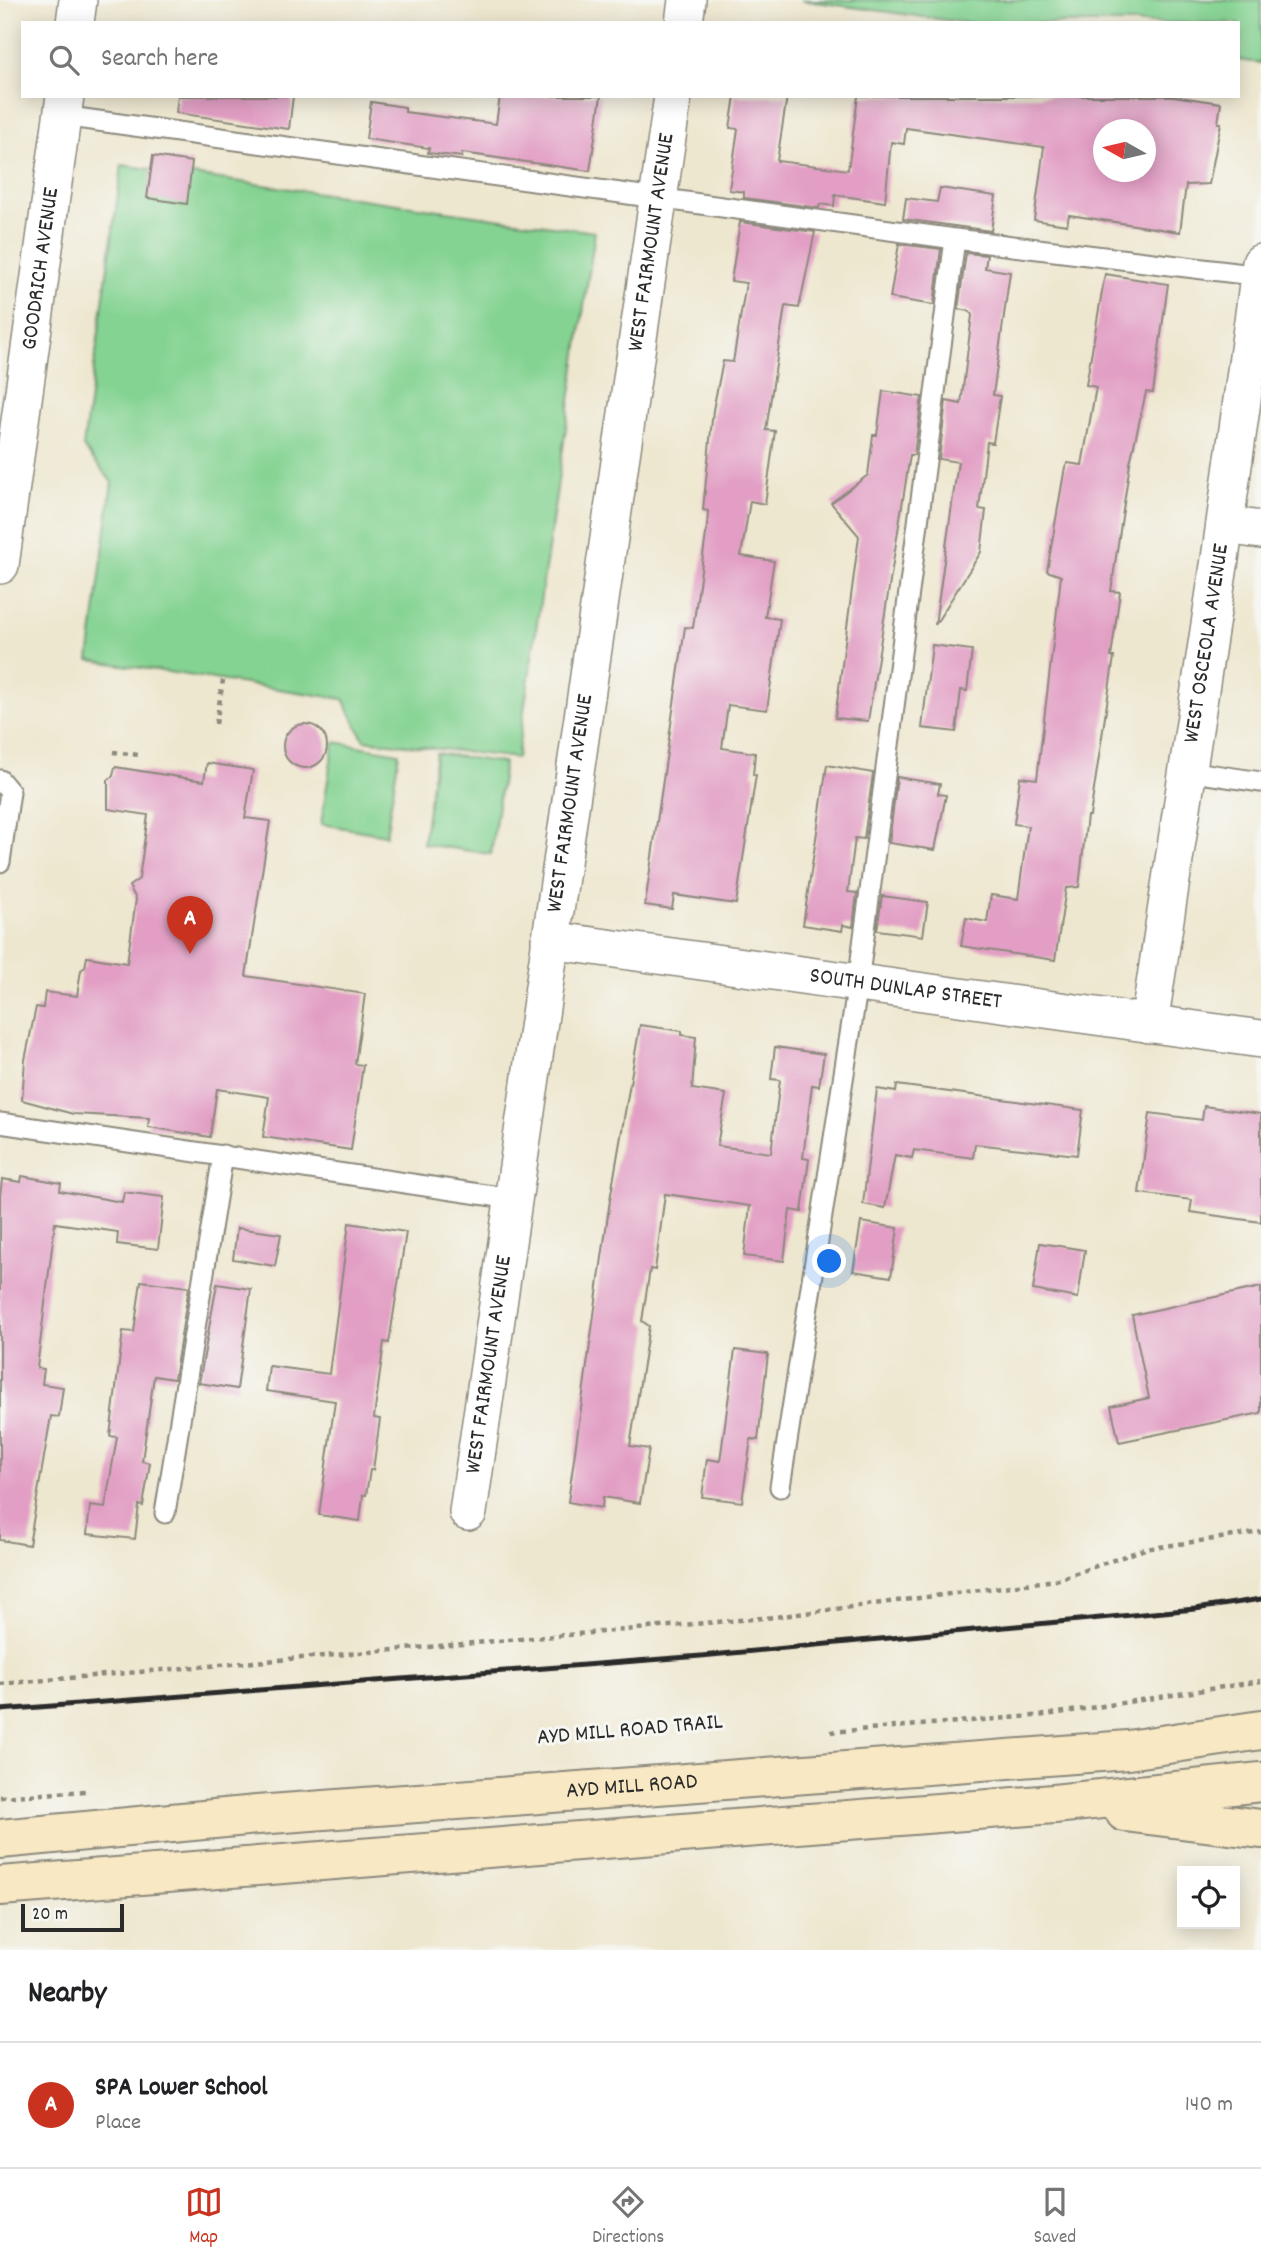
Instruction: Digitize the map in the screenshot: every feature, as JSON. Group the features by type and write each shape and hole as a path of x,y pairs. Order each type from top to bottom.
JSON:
{"main road":[{"name":"AYD MILL ROAD","path":"0,1839 257,1815 1128,1751 1261,1730"},
{"path":"0,1886 1054,1804 1261,1782"},
{"path":"1054,1804 1261,1829"}],"street":[{"path":"75,21 78,0"},
{"path":"684,21 687,0"},
{"name":"WEST FAIRMOUNT AVENUE","path":"468,1512 673,98"},
{"name":"GOODRICH AVENUE","path":"0,565 64,106"},
{"name":"WEST OSCEOLA AVENUE","path":"1149,1024 1225,526 1260,272"},
{"path":"1225,526 1261,530"},
{"name":"SOUTH DUNLAP STREET","path":"550,940 1261,1039"}],"lane":[{"path":"64,106 658,198 955,239 1260,272"},
{"path":"780,1487 859,983 955,239"},
{"path":"1187,771 1261,782"},
{"path":"0,780 10,792 0,862"},
{"path":"0,1123 513,1199"},
{"path":"165,1513 223,1155"}],"path":[{"path":"216,724 223,680"},
{"path":"113,751 139,755"},
{"path":"0,1684 775,1617 1056,1580 1144,1549 1261,1532"},
{"path":"828,1732 1046,1715 1261,1681"},
{"path":"0,1797 96,1790"}],"green space":[{"path":"801,0 1261,0 1261,63 1240,60 1240,21 953,21"},
{"path":"122,165 595,232 517,758 364,740 343,699 89,660 112,482 83,447"},
{"path":"334,742 399,753 386,835 321,824"},
{"path":"436,753 504,763 491,854 423,844"}],"building":[{"path":"178,98 293,98 289,129 176,113"},
{"path":"500,98 601,98 590,171 462,153 462,157 428,153 429,148 366,139 371,102 405,107 405,112 496,124"},
{"path":"735,98 787,98 777,161 848,170 858,98 1187,98 1221,103 1218,123 1221,123 1209,184 1186,185 1180,232 1069,215 1067,225 1034,220 1044,147 906,128 904,144 891,142 885,202 835,195 834,206 820,204 819,208 744,198 744,192 729,190 738,129 730,128"},
{"path":"153,156 192,162 187,204 147,198"},
{"path":"940,188 996,196 991,231 903,219 906,198 937,202"},
{"path":"740,222 815,232 799,308 785,306 766,430 775,431 765,504 750,501 741,556 774,561 765,617 780,619 767,710 728,705 722,748 755,753 753,775 756,775 736,904 674,895 672,909 645,905 685,627 693,628 707,527 708,511 703,510 713,410 723,361 733,362 746,283 731,281"},
{"path":"899,244 941,249 934,305 890,298"},
{"path":"966,253 987,255 985,268 1010,272 993,395 1000,396 993,443 987,442 979,509 986,510 981,552 935,625 958,462 939,459 946,401 961,404 972,315 969,311 958,309"},
{"path":"1105,274 1168,284 1153,393 1146,392 1130,463 1111,591 1120,592 1111,657 1114,657 1090,816 1087,816 1079,887 1066,888 1055,960 961,946 966,918 987,922 991,895 1018,899 1028,826 1014,824 1020,777 1037,779 1061,576 1047,571 1065,467 1068,463 1082,465 1096,387 1086,385"},
{"path":"883,391 922,397 914,455 910,455 868,721 835,718 859,536 831,503 868,475 873,435 877,435"},
{"path":"932,645 972,650 967,691 961,690 956,732 922,728"},
{"path":"305,724 321,730 327,746 321,762 305,768 289,762 283,746 289,730"},
{"path":"207,763 253,770 245,818 270,821 246,976 365,994 355,1064 363,1065 351,1150 263,1137 269,1097 217,1089 210,1137 148,1127 149,1118 73,1114 22,1100 25,1060 36,1007 43,1008 45,992 77,996 81,970 85,967 87,957 127,963 136,899 129,886 139,879 148,815 108,809 108,780 113,776 115,767 204,781"},
{"path":"827,765 873,773 864,839 855,838 848,892 857,893 853,927 843,925 842,931 803,925"},
{"path":"897,777 940,784 938,794 946,795 935,850 889,843"},
{"path":"882,896 928,902 923,936 877,930"},
{"path":"640,1025 682,1031 682,1035 696,1037 692,1089 726,1094 717,1146 771,1153 780,1080 771,1079 775,1047 824,1054 819,1086 812,1085 803,1158 809,1159 802,1212 790,1210 784,1261 744,1256 750,1206 665,1194 655,1270 650,1269 642,1321 649,1326 630,1446 649,1449 640,1503 603,1497 602,1508 568,1502 610,1200"},
{"path":"897,1085 1083,1110 1077,1155 975,1144 973,1158 914,1150 912,1158 895,1155 885,1208 863,1204 877,1089 896,1092"},
{"path":"1204,1106 1261,1114 1261,1222 1190,1212 1192,1200 1139,1193 1150,1113 1202,1120"},
{"path":"22,1176 61,1183 60,1191 122,1202 124,1192 164,1197 158,1249 117,1244 118,1232 55,1223 37,1368 44,1369 42,1384 63,1387 59,1417 51,1416 29,1545 0,1540 0,1196 2,1179 21,1182"},
{"path":"861,1222 898,1228 891,1277 853,1271"},
{"path":"349,1223 406,1232 389,1343 384,1342 374,1418 380,1419 373,1470 370,1470 366,1495 363,1495 360,1521 319,1515 335,1401 266,1391 269,1366 329,1374"},
{"path":"237,1228 281,1234 275,1266 233,1259"},
{"path":"1040,1243 1085,1250 1078,1298 1033,1290"},
{"path":"141,1281 189,1287 174,1379 154,1376 142,1461 150,1463 143,1506 139,1505 135,1539 87,1534 90,1506 105,1508 117,1437 110,1436 123,1331 134,1332"},
{"path":"217,1284 251,1289 237,1389 199,1383"},
{"path":"1261,1287 1261,1413 1119,1442 1111,1406 1149,1398 1132,1315"},
{"path":"735,1350 768,1354 758,1440 751,1439 742,1502 702,1497 707,1459 720,1461"}],"railway":[{"path":"0,1710 701,1656 1195,1609 1261,1599"}],"place":[{"name":"SPA Lower School","path":"190,954"}]}
